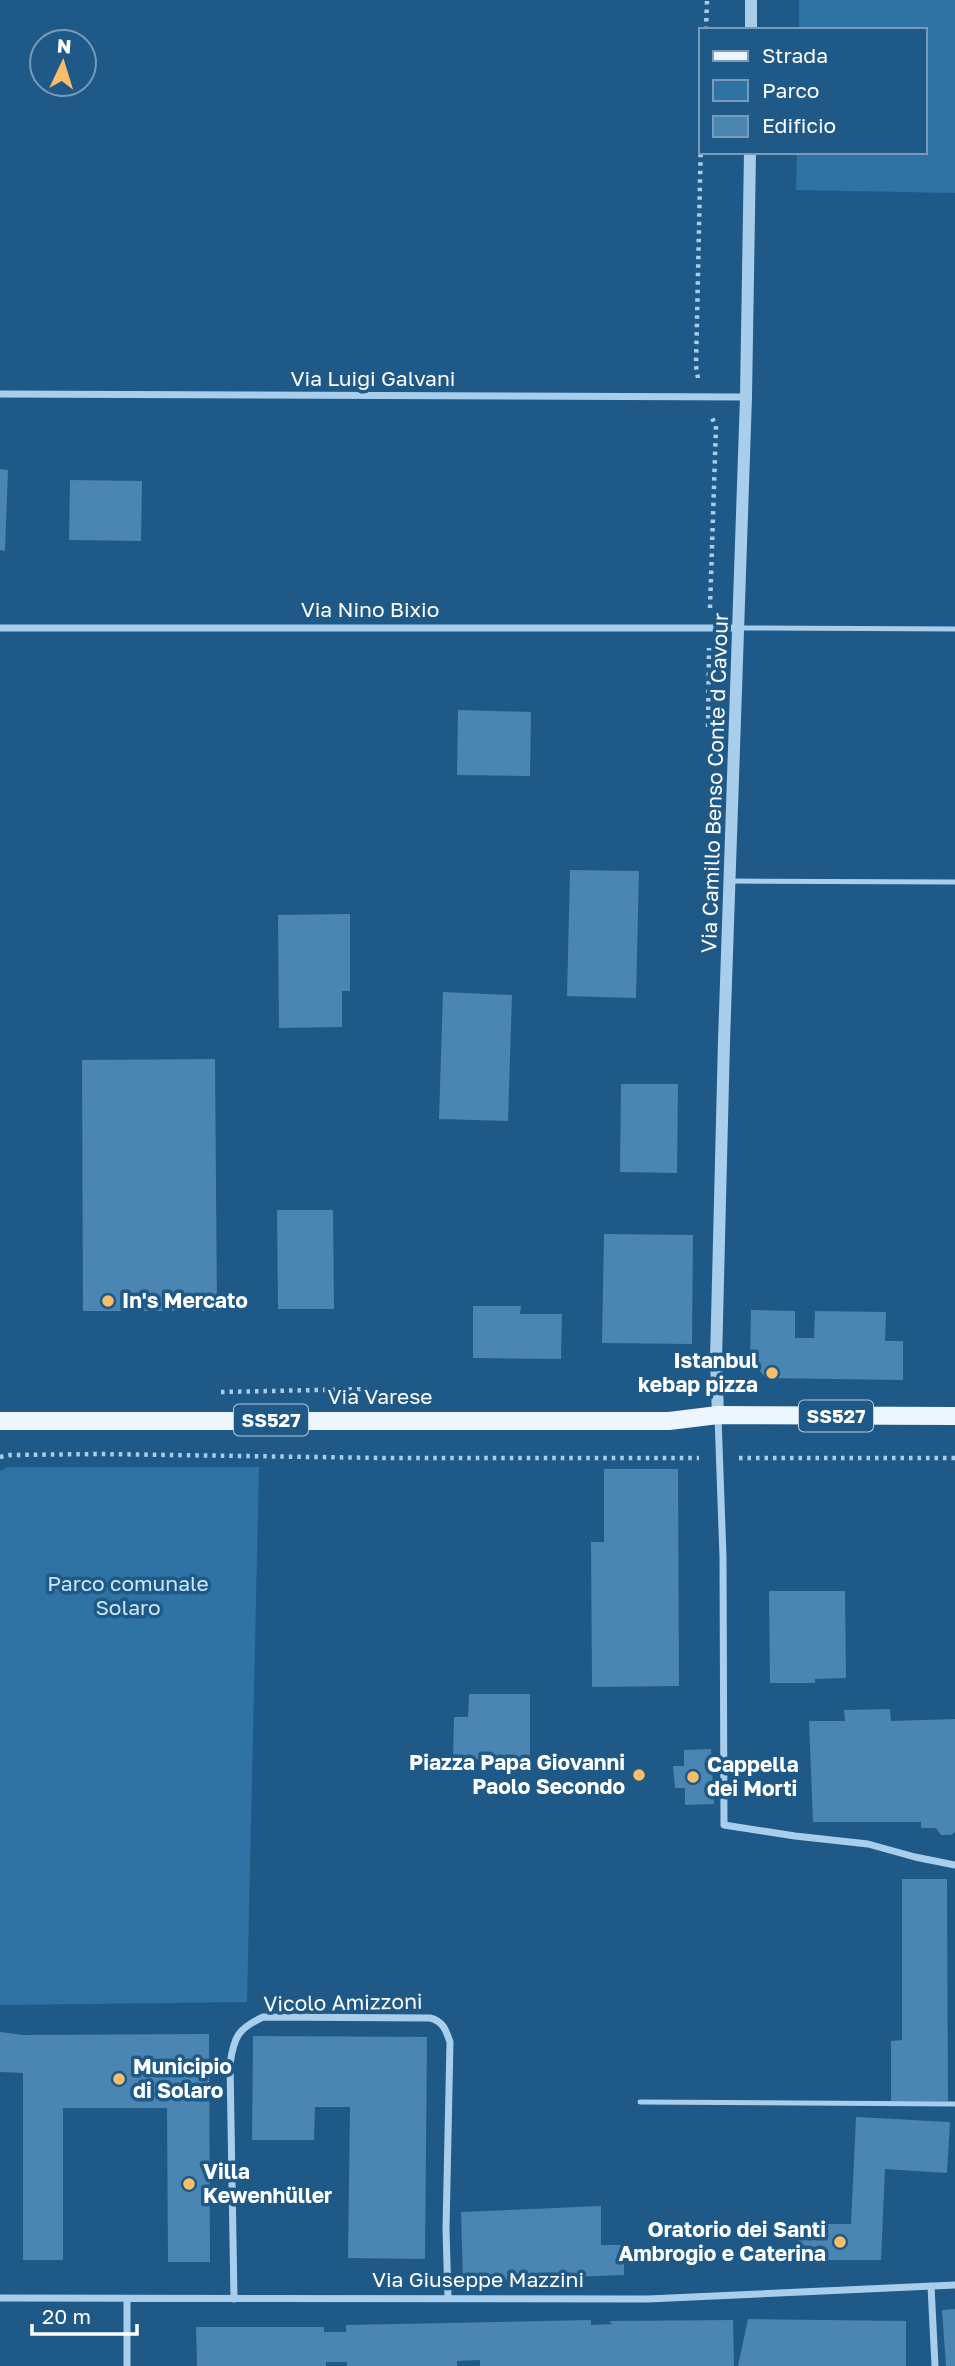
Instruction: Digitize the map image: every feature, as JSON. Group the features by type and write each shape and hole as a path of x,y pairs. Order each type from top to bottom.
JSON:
{"main road":[{"name":"SS527","path":"718,1415 955,1416"},
{"name":"Via Varese","path":"0,1421 669,1421 718,1415"}],"street":[{"path":"751,0 751,28"},
{"name":"Via Camillo Benso Conte d Cavour","path":"718,1415 716,1360 740,628 750,154"},
{"name":"Via Luigi Galvani","path":"0,394 746,397"},
{"name":"Via Nino Bixio","path":"0,628 740,628"},
{"path":"718,1415 723,1558 724,1825 795,1836 868,1843 955,1865"},
{"name":"Vicolo Amizzoni","path":"234,2299 230,2064 234,2042 244,2026 263,2017 430,2018 439,2020 446,2029 450,2042 446,2229 448,2298"},
{"name":"Via Giuseppe Mazzini","path":"0,2298 722,2297 955,2285"},
{"path":"930,2286 935,2366"},
{"path":"127,2299 128,2366"}],"lane":[{"path":"740,628 955,629"},
{"path":"730,881 955,882"},
{"path":"640,2102 955,2104"}],"path":[{"path":"706,28 707,0"},
{"path":"701,154 696,366 701,398 716,426 708,736"},
{"path":"0,1457 101,1454 385,1458 955,1458"}],"green space":[{"path":"799,0 955,0 955,193 796,190 797,154 927,154 927,28 799,28"},
{"name":"Parco comunale Solaro","path":"8,1467 259,1467 247,2002 0,2005 0,1471"}],"building":[{"path":"0,469 8,470 5,551 0,550"},
{"path":"70,480 142,481 141,541 69,540"},
{"path":"458,710 531,712 530,776 457,775"},
{"path":"570,870 639,871 636,998 567,996"},
{"path":"350,914 350,991 342,991 342,1027 279,1028 278,915"},
{"path":"443,992 512,995 508,1121 439,1119"},
{"path":"215,1059 217,1311 83,1311 82,1060"},
{"path":"621,1084 678,1084 677,1173 620,1172"},
{"path":"277,1210 333,1210 334,1309 278,1309"},
{"path":"604,1234 693,1235 692,1344 602,1343"},
{"path":"473,1306 521,1306 520,1314 562,1314 561,1359 473,1358"},
{"path":"751,1310 795,1311 795,1338 814,1338 815,1311 886,1312 885,1341 903,1341 903,1380 766,1378 750,1360"},
{"path":"604,1469 678,1469 679,1686 592,1687 591,1542 604,1542"},
{"path":"769,1591 845,1591 846,1678 815,1679 815,1683 770,1683"},
{"path":"469,1694 530,1694 530,1759 453,1759 454,1717 468,1717"},
{"path":"890,1709 891,1721 955,1719 955,1832 951,1835 941,1835 936,1828 921,1828 921,1822 813,1822 809,1721 845,1721 844,1710"},
{"name":"Cappella dei Morti","path":"711,1749 714,1804 685,1805 685,1788 675,1788 673,1766 684,1766 684,1750"},
{"path":"902,1879 947,1879 948,2101 891,2101 891,2041 902,2040"},
{"name":"Villa Kewenhüller","path":"0,2032 23,2035 209,2034 210,2262 168,2262 167,2108 63,2108 63,2260 23,2260 23,2073 0,2072"},
{"path":"253,2036 427,2037 425,2259 348,2258 350,2107 315,2107 314,2140 252,2140"},
{"path":"856,2117 950,2122 947,2173 885,2169 881,2260 798,2260 798,2224 851,2224"},
{"path":"601,2206 601,2245 624,2245 624,2275 463,2281 461,2212"},
{"path":"955,2309 955,2366 946,2366 942,2310"},
{"path":"748,2319 906,2321 906,2366 738,2366"},
{"path":"591,2320 591,2325 612,2324 609,2321 733,2320 734,2366 480,2366 480,2360 457,2361 457,2366 347,2366 347,2362 326,2362 326,2366 197,2366 196,2327 324,2327 324,2332 346,2332 346,2325"}],"place":[{"name":"In's Mercato","path":"108,1301"},
{"name":"Istanbul kebap pizza","path":"772,1373"},
{"name":"Piazza Papa Giovanni Paolo Secondo","path":"639,1775"},
{"name":"Cappella dei Morti","path":"693,1777"},
{"name":"Municipio di Solaro","path":"119,2079"},
{"name":"Villa Kewenhüller","path":"189,2184"},
{"name":"Oratorio dei Santi Ambrogio e Caterina","path":"840,2242"}]}
